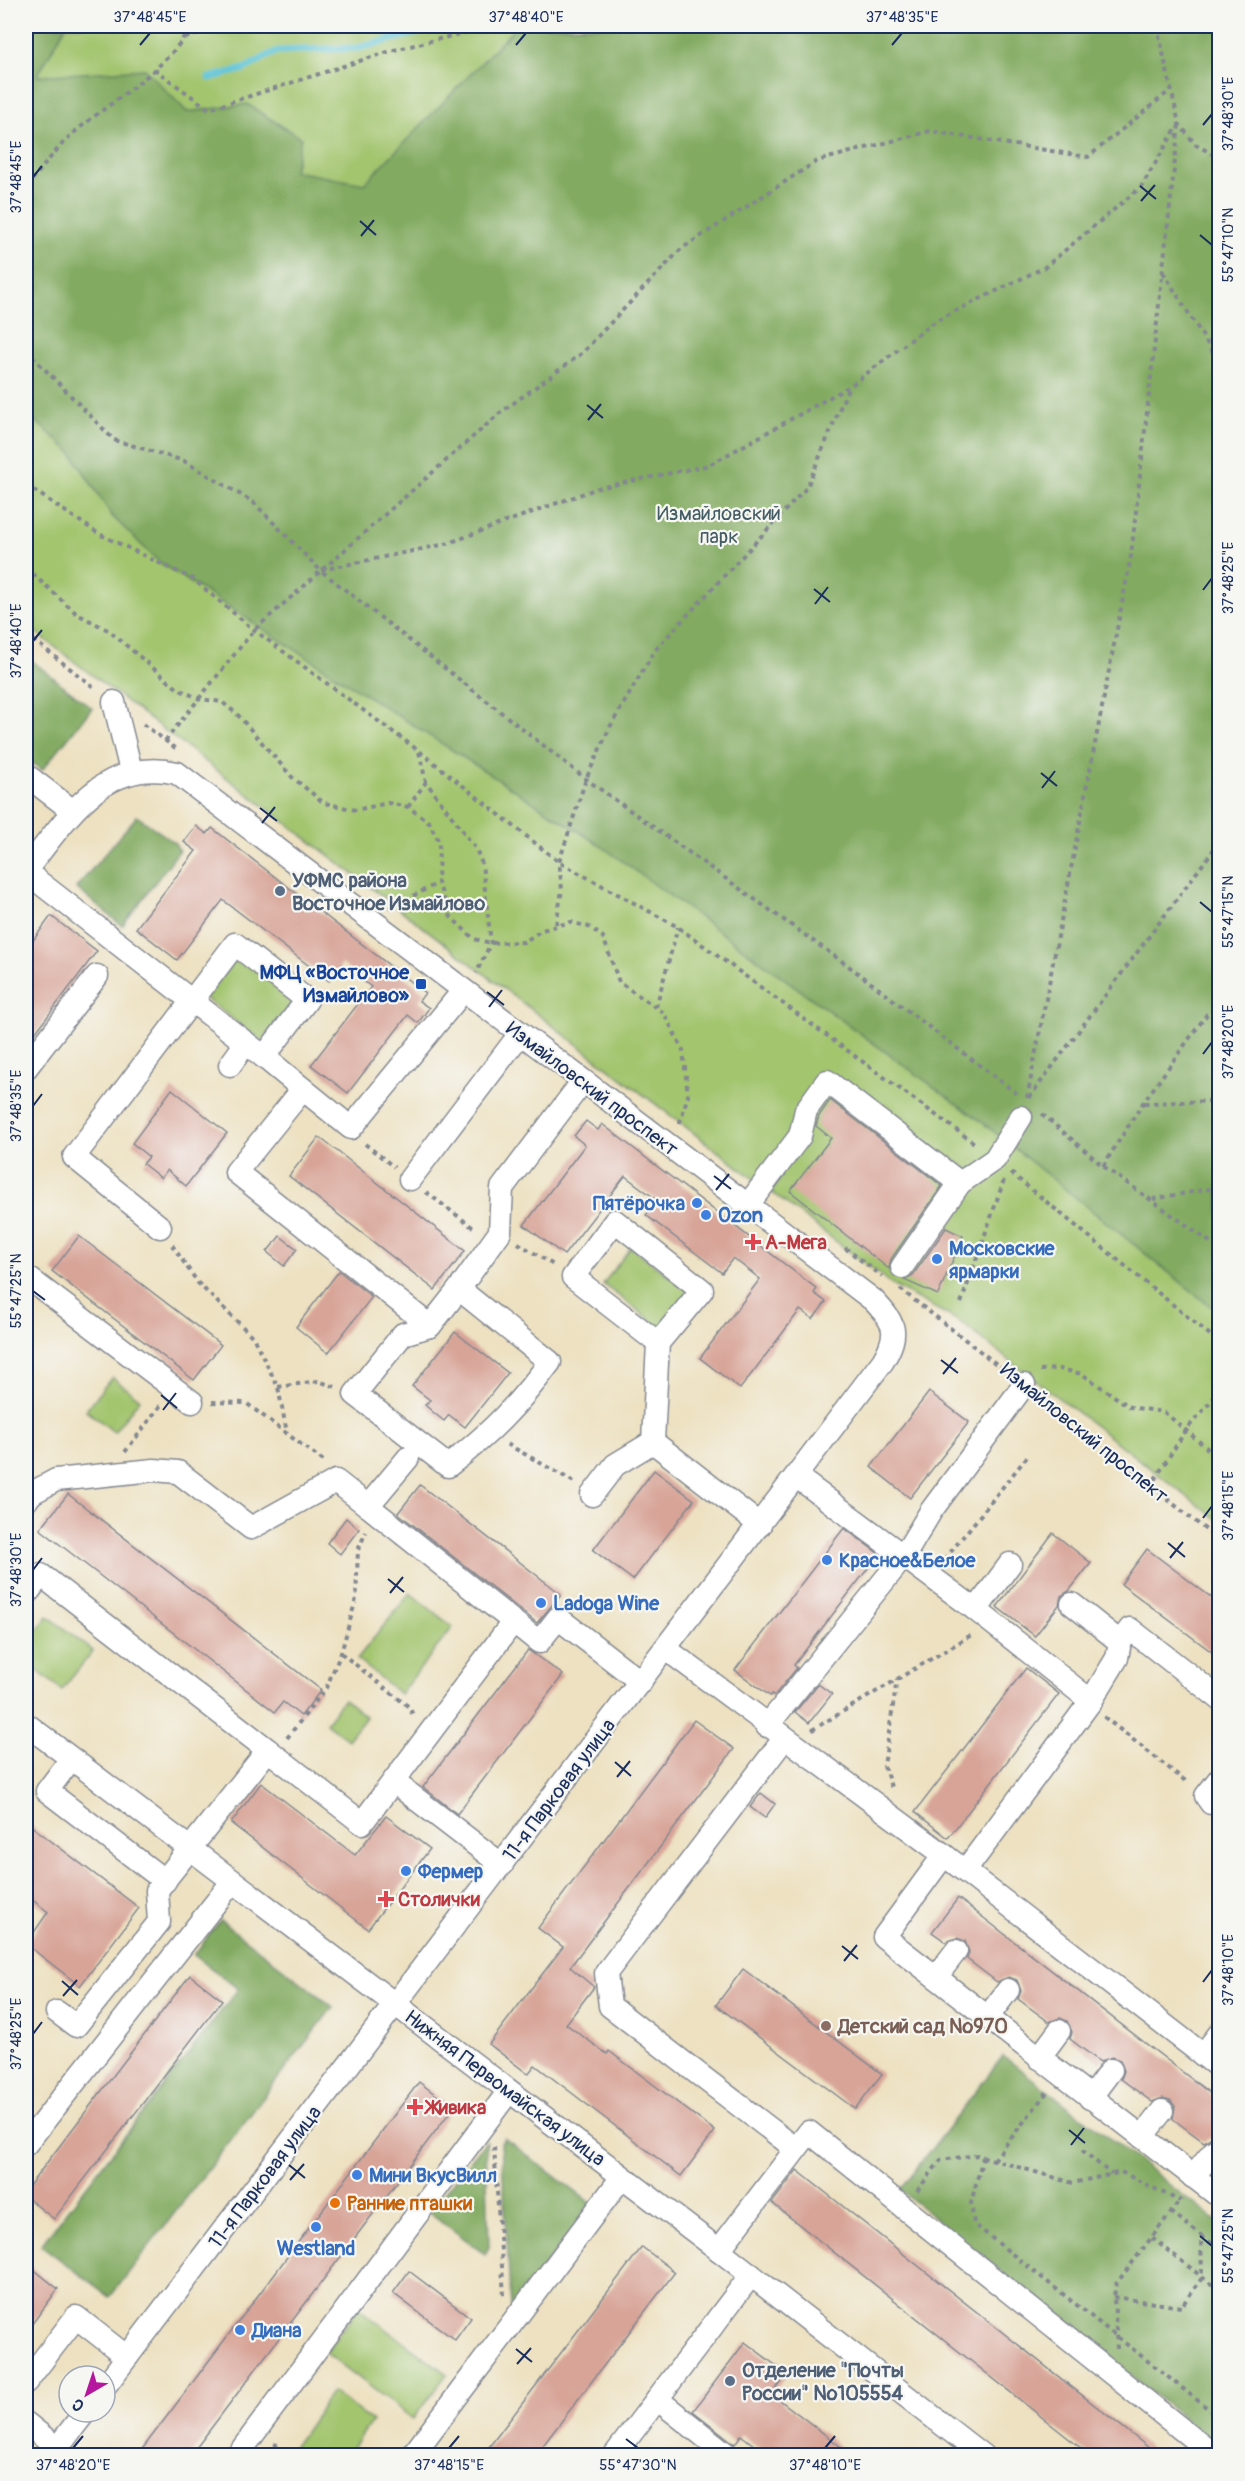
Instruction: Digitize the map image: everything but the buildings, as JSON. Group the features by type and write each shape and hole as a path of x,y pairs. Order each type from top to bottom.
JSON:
{"street":[{"path":"114,702 131,771 103,783 73,811 26,871 351,1128 463,991"},
{"name":"Измайловский проспект","path":"131,771 159,769 177,773 196,786 463,991 873,1300 889,1316 895,1332"},
{"path":"26,775 73,811"},
{"path":"160,1227 74,1157 235,944 307,1000 255,1050 230,1065"},
{"path":"26,1068 97,976"},
{"path":"410,1179 520,1034"},
{"path":"459,1289 550,1362 524,1398 488,1435 448,1466 355,1394 403,1334 430,1326 459,1289 500,1232 502,1188 583,1081"},
{"path":"747,1206 800,1136 806,1110 827,1081 960,1183"},
{"path":"303,1089 236,1173 430,1326"},
{"path":"902,1267 960,1183 995,1160 1024,1108"},
{"path":"653,1442 658,1343 702,1290 615,1221 573,1277 658,1343"},
{"path":"26,1287 31,1280 183,1395"},
{"name":"11-я Парковая улица","path":"117,2371 796,1477 883,1360 892,1346 895,1332"},
{"path":"796,2149 610,2006 606,1973 780,1736 904,1556 932,1510 1024,1385"},
{"path":"592,1495 615,1465 653,1442"},
{"path":"653,1442 760,1525"},
{"path":"372,1509 408,1458"},
{"path":"26,1501 32,1493 56,1480 154,1470 178,1472 251,1528 336,1481 539,1642 558,1618 641,1682"},
{"path":"796,1477 932,1576 1090,1701"},
{"path":"983,1616 1010,1564"},
{"path":"26,1595 33,1570 362,1823 513,1622"},
{"path":"1072,1604 1120,1642"},
{"path":"965,1871 1090,1701 1117,1658 1120,1642 1130,1629 1220,1700"},
{"path":"666,1649 780,1736 944,1855 1211,2061 1220,2033"},
{"name":"Нижняя Первомайская улица","path":"26,1725 719,2250 983,2456"},
{"path":"57,2012 76,2026 159,1922 158,1890 271,1752"},
{"path":"71,1759 47,1791 165,1881"},
{"path":"394,1782 502,1865"},
{"path":"944,1855 884,1937 1220,2198"},
{"path":"26,2144 232,1882"},
{"path":"936,1977 956,1951"},
{"path":"987,2018 1008,1990"},
{"path":"1039,2058 1059,2031"},
{"path":"1090,2097 1111,2070"},
{"path":"237,2456 509,2091"},
{"path":"1142,2137 1162,2111"},
{"path":"719,2250 809,2132 1215,2456"},
{"path":"1195,2178 1214,2151"},
{"path":"412,2456 622,2176"},
{"path":"614,2456 751,2275"},
{"path":"26,2382 76,2318 128,2357"},
{"path":"657,2399 729,2456"},
{"path":"26,2423 54,2452 76,2424"}],"path":[{"path":"185,38 188,26"},
{"path":"26,187 68,138 154,69 185,38 225,26"},
{"path":"154,69 209,109 394,50 492,26"},
{"path":"1024,1108 1131,556 1179,124 1157,26"},
{"path":"165,741 254,630 500,413 581,354 681,249 817,161 930,131 1088,157 1172,89"},
{"path":"1179,124 1196,145 1220,158"},
{"path":"320,570 446,544 598,488 709,465 850,386 937,320 1045,267 1141,188 1179,124"},
{"path":"1163,271 1220,364"},
{"path":"26,350 114,440 184,460 253,502 320,570 586,779 854,970 1024,1108 1220,1249"},
{"path":"556,924 562,891 559,862 586,779 610,727 655,650 807,487 850,386"},
{"path":"26,485 99,534 193,579 254,630 419,751 559,862 678,927 995,1160"},
{"path":"26,568 77,614 108,630 178,689 200,699 222,702 237,714 292,777 324,803 356,810 388,803 408,807 429,822 439,842 438,883 451,917 474,939 491,943 524,942 556,924 571,922 589,927 603,937 619,982 664,1013 684,1050 688,1095 673,1150"},
{"path":"26,634 114,702"},
{"path":"419,751 426,782 476,849 482,864 491,943 463,991"},
{"path":"408,807 426,782"},
{"path":"1024,1108 1220,841"},
{"path":"388,909 438,883"},
{"path":"657,1007 678,927"},
{"path":"1103,1166 1143,1103 1207,1014 1220,1006"},
{"path":"1143,1103 1220,1101"},
{"path":"961,1303 1007,1170 1220,1343"},
{"path":"1152,1200 1220,1187"},
{"path":"160,1227 198,1282 253,1337 278,1387 287,1433"},
{"path":"500,1232 573,1277"},
{"name":"Измайловский проспект","path":"948,1324 1220,1541"},
{"path":"1024,1385 1035,1371 1060,1369 1082,1374 1130,1407 1164,1412 1208,1449 1220,1465"},
{"path":"278,1387 318,1381 355,1394"},
{"path":"1150,1487 1186,1430 1220,1390"},
{"path":"107,1475 183,1395 246,1403 330,1466"},
{"path":"488,1435 546,1464 592,1495"},
{"path":"932,1576 1027,1458"},
{"path":"271,1752 326,1688 341,1653 356,1599 358,1550 372,1509"},
{"path":"780,1736 897,1679 983,1616"},
{"path":"341,1653 409,1707 424,1742"},
{"path":"897,1679 884,1766 904,1826"},
{"path":"1090,1701 1100,1714 1214,1788"},
{"path":"994,2160 1061,2074"},
{"path":"492,2113 507,2329"},
{"path":"1082,2150 1112,2174"},
{"path":"911,2199 941,2160 976,2155 1073,2183 1121,2172 1180,2201"},
{"path":"983,2157 970,2203 974,2224 1220,2418"},
{"path":"1118,2379 1114,2297 1116,2284 1195,2178"},
{"path":"1171,2212 1220,2249"},
{"path":"1114,2297 1181,2307 1203,2278 1201,2235"},
{"path":"1151,2238 1220,2291"}],"green space":[{"name":"Измайловский парк","path":"26,26 1219,26 1219,1521 957,1320 896,1287 26,625"},
{"name":"Измайловский парк","path":"26,26 66,26 37,76 145,69 187,112 247,104 301,138 294,171 364,184 517,26 1219,26 1219,1313 978,1119 600,845 160,563 112,516 71,452 26,413"},
{"path":"26,656 92,708 42,770 26,758"},
{"path":"137,816 175,843 179,851 122,926 76,888"},
{"path":"238,956 294,1000 262,1042 205,998"},
{"path":"631,1247 689,1291 661,1328 603,1284"},
{"path":"112,1377 140,1399 114,1432 86,1410"},
{"path":"410,1593 453,1627 400,1694 357,1659"},
{"path":"48,1616 93,1651 62,1690 26,1662 26,1645"},
{"path":"344,1699 366,1717 348,1740 326,1723"},
{"path":"220,1920 333,2007 110,2297 41,2245 238,1989 194,1955"},
{"path":"1003,2056 1219,2223 1219,2447 900,2190"},
{"path":"504,2138 593,2205 511,2308 501,2143"},
{"path":"486,2141 489,2247 485,2254 429,2212"},
{"path":"358,2308 447,2374 413,2419 325,2352"},
{"path":"332,2392 372,2421 352,2449 360,2455 288,2455"}],"waterway":[{"path":"209,78 244,69 277,51 358,48 443,26"}],"place":[{"name":"УФМС района Восточное Измайлово","path":"280,891"},
{"name":"МФЦ «Восточное Измайлово»","path":"421,984"},
{"name":"Пятёрочка","path":"697,1203"},
{"name":"Ozon","path":"706,1215"},
{"name":"А-Мега","path":"753,1242"},
{"name":"Московские ярмарки","path":"937,1259"},
{"name":"Красное&Белое","path":"827,1560"},
{"name":"Ladoga Wine","path":"541,1603"},
{"name":"Фермер","path":"406,1871"},
{"name":"Столички","path":"386,1899"},
{"name":"Детский сад №970","path":"826,2026"},
{"name":"Живика","path":"415,2107"},
{"name":"Мини ВкусВилл","path":"357,2175"},
{"name":"Ранние пташки","path":"335,2203"},
{"name":"Westland","path":"316,2227"},
{"name":"Диана","path":"240,2330"},
{"name":"Отделение \"Почты России\" №105554","path":"730,2381"}]}
